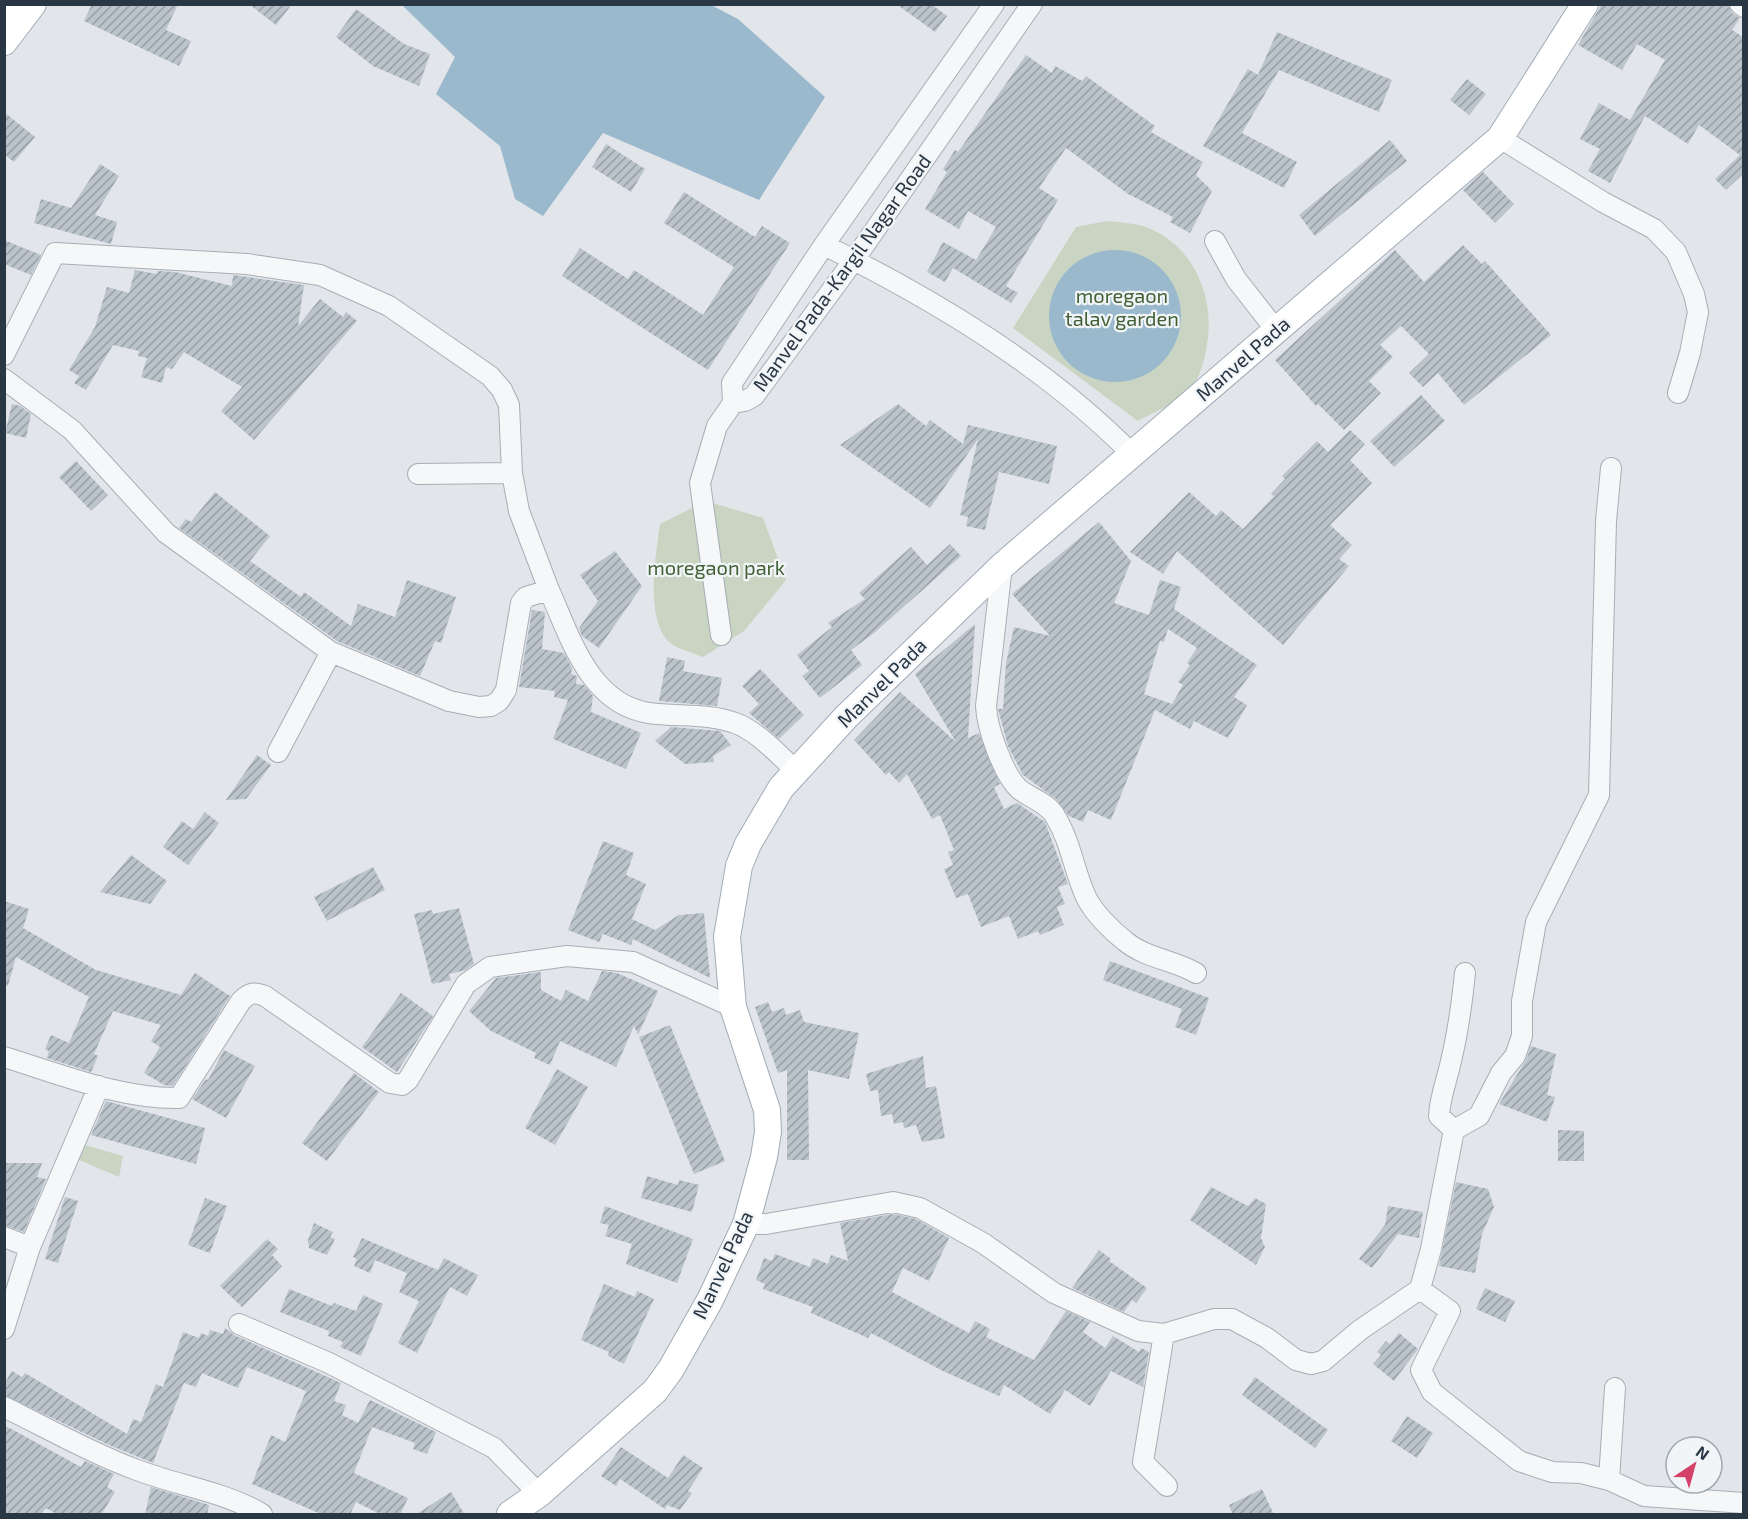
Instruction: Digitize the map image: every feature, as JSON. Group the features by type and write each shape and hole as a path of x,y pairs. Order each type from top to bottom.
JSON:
{"main road":[{"path":"4,8 7,4"},
{"path":"7,34 33,4"},
{"name":"Manvel Pada","path":"510,1515 539,1494 655,1391 671,1369 710,1300 746,1224 764,1157 768,1132 767,1110 733,1006 727,937 739,866 748,844 781,788 846,717 1002,566 1500,138 1585,4"}],"street":[{"name":"Manvel Pada-Kargil Nagar Road","path":"994,4 824,245 732,383 733,403 745,401 754,396 854,260 1032,4"},
{"path":"1740,4 1743,8"},
{"path":"1500,138 1584,190 1654,229 1676,252 1698,312 1690,353 1678,393"},
{"path":"1215,241 1236,279 1276,330"},
{"path":"824,245 1002,345 1104,426 1132,454"},
{"path":"4,355 55,253 247,264 320,275 388,306 490,376 502,390 509,405 512,473 519,511 549,590 583,667 609,694 624,704 646,713 719,718 738,724 753,733 797,771"},
{"path":"4,379 72,430 166,533 331,652 449,701 491,706 499,701 506,690 520,603 526,597 549,590"},
{"path":"721,635 700,483 717,426 733,403"},
{"path":"746,1224 766,1224 893,1202 909,1204 983,1243 1054,1293 1137,1331 1164,1334 1214,1319 1232,1319 1267,1338 1296,1360 1311,1364 1323,1361 1360,1330 1420,1289 1431,1249 1454,1130 1479,1116 1501,1073 1515,1056 1522,1036 1522,1001 1536,922 1599,795 1606,521 1611,468"},
{"path":"418,474 512,473"},
{"path":"1002,566 986,706 987,720 1009,776 1019,789 1055,814 1074,855 1088,900 1125,941 1137,950 1184,965 1196,973"},
{"path":"278,752 331,652"},
{"path":"4,1057 99,1086 160,1098 179,1098 241,1001 248,994 255,992 397,1086 408,1080 466,984 490,967 567,956 633,962 733,1006"},
{"path":"1454,1130 1439,1116 1440,1096 1449,1071 1458,1030 1465,973"},
{"path":"4,1329 30,1247 99,1086"},
{"path":"4,1238 30,1247"},
{"path":"1420,1289 1450,1311 1421,1370 1432,1392 1519,1461 1552,1472 1581,1473 1609,1480 1644,1496 1743,1503"},
{"path":"239,1324 329,1364 494,1448 539,1494"},
{"path":"1164,1334 1143,1462 1167,1486"},
{"path":"1609,1480 1615,1388"},
{"path":"4,1407 129,1468 166,1481 219,1493 262,1515"}],"green space":[{"name":"moregaon talav garden","path":"1107,221 1139,225 1157,232 1173,243 1196,271 1207,307 1209,325 1207,344 1196,381 1179,399 1138,421 1013,328 1076,227"},
{"name":"moregaon park","path":"706,501 763,518 786,580 744,631 703,657 673,645 664,635 658,622 655,606 654,570 660,524"},
{"path":"85,1145 123,1156 119,1177 79,1160"}],"water":[{"path":"402,5 711,5 738,19 825,97 759,200 603,133 543,216 515,199 500,146 436,94 455,57"},
{"path":"1115,250 1140,255 1161,270 1176,291 1181,316 1176,341 1161,362 1140,377 1115,382 1090,377 1069,362 1054,341 1049,316 1054,291 1069,270 1090,255"}],"building":[{"path":"92,4 178,4 166,30 191,41 179,66 84,21"},
{"path":"249,4 292,4 276,25"},
{"path":"896,4 931,4 947,16 935,32"},
{"path":"1602,4 1728,4 1732,13 1740,18 1732,30 1743,37 1743,174 1726,190 1715,179 1740,155 1699,125 1688,144 1645,116 1610,183 1588,171 1600,149 1580,139 1599,103 1630,120 1665,60 1637,44 1622,70 1578,45"},
{"path":"356,9 404,44 430,54 419,86 373,66 336,37"},
{"path":"1277,32 1392,80 1379,112 1279,70 1242,133 1297,162 1284,188 1203,146 1248,69 1258,75"},
{"path":"1026,55 1052,73 1055,66 1082,81 1086,76 1155,126 1151,132 1203,162 1196,175 1212,191 1190,233 1170,222 1173,217 1128,194 1066,148 1039,188 1058,200 1006,286 1018,293 1011,303 953,268 945,282 927,272 943,242 976,260 996,227 968,211 959,229 925,209 947,172 943,169 955,150 958,152"},
{"path":"1467,79 1486,94 1469,115 1450,100"},
{"path":"4,112 35,137 14,162 4,154"},
{"path":"1390,140 1407,161 1315,236 1299,215"},
{"path":"606,144 645,169 631,192 592,167"},
{"path":"100,164 119,176 95,215 117,222 111,244 34,223 41,199 71,208"},
{"path":"1483,172 1514,204 1495,223 1463,190"},
{"path":"684,192 755,237 762,226 790,243 708,370 562,276 580,248 628,279 634,270 703,315 734,267 664,223"},
{"path":"4,240 41,255 31,275 4,264"},
{"path":"1463,245 1482,264 1485,261 1551,335 1464,405 1438,373 1423,387 1409,373 1429,354 1401,326 1380,345 1393,357 1369,381 1381,393 1344,430 1318,404 1316,406 1275,360 1395,250 1424,282"},
{"path":"135,270 157,274 158,271 175,272 232,286 233,275 304,285 298,326 320,299 343,317 346,312 357,321 254,440 221,411 242,387 184,352 172,369 166,367 162,383 141,377 147,358 138,356 139,351 113,345 86,390 74,383 79,376 69,370 95,327 107,287 129,293"},
{"path":"1421,395 1445,421 1394,467 1370,441"},
{"path":"12,404 20,406 31,414 26,438 5,433"},
{"path":"898,404 926,426 930,420 963,444 968,425 1057,446 1049,484 999,472 985,530 966,526 968,517 960,515 978,439 930,508 840,445"},
{"path":"1350,430 1365,444 1350,460 1372,483 1330,525 1352,545 1339,559 1349,566 1283,645 1177,551 1163,574 1130,552 1189,492 1216,516 1221,510 1243,529 1274,496 1271,494 1285,479 1282,476 1317,441 1328,452"},
{"path":"76,461 108,495 91,511 59,477"},
{"path":"215,492 270,536 250,561 301,597 304,592 351,626 358,604 395,617 407,580 456,597 441,643 435,641 420,676 337,641 179,528 186,519 191,522"},
{"path":"1099,522 1131,561 1114,603 1149,615 1160,580 1181,587 1174,609 1257,665 1234,697 1247,705 1228,738 1194,721 1190,729 1155,710 1111,820 1088,810 1083,822 1069,816 1056,799 1023,775 1008,746 998,709 1003,709 1006,663 1014,627 1050,636 1012,594","holes":["1168,629 1197,648 1187,663 1190,665 1178,682 1183,685 1172,704 1144,694 1160,641 1164,642"]},
{"path":"950,544 961,556 874,633 851,650 862,665 820,698 802,676 809,671 797,655 832,627 828,623 865,599 859,593 911,547 927,565"},
{"path":"615,551 642,586 599,648 582,636 579,628 598,601 580,575"},
{"path":"532,610 545,612 542,649 564,653 572,668 571,674 577,676 576,684 584,685 593,696 591,712 641,733 626,769 553,739 568,700 554,697 555,691 519,687"},
{"path":"975,624 968,738 979,733 1000,784 994,787 1004,809 1017,803 1045,822 1068,884 1058,887 1065,904 1057,907 1064,925 1040,935 1038,931 1018,939 1009,916 981,927 968,894 956,898 944,869 953,865 948,852 954,850 940,815 932,819 907,774 899,783 889,772 886,775 854,740 900,692 956,742 915,674"},
{"path":"667,657 685,661 683,671 722,678 717,706 659,701"},
{"path":"760,669 804,715 779,739 749,713 759,704 742,686"},
{"path":"671,727 720,731 731,745 713,756 714,762 685,764 655,741"},
{"path":"257,755 271,765 246,799 226,800"},
{"path":"205,812 219,823 188,865 163,847 182,821 193,829"},
{"path":"603,841 634,853 626,875 646,884 632,919 655,930 679,915 704,913 710,978 633,939 631,945 603,934 599,942 568,930"},
{"path":"131,855 167,881 150,904 100,892"},
{"path":"373,867 385,890 327,921 314,897"},
{"path":"4,901 29,909 23,928 96,970 181,995 195,973 230,996 173,1086 164,1085 144,1073 160,1047 151,1041 161,1025 113,1011 94,1054 98,1056 91,1072 47,1058 49,1051 45,1049 51,1035 69,1043 89,997 16,957 8,986 4,985"},
{"path":"459,908 474,964 466,970 449,974 451,980 432,984 414,914 432,910 433,914"},
{"path":"1110,961 1209,998 1196,1035 1175,1027 1182,1009 1103,980"},
{"path":"602,971 617,973 658,991 638,1035 634,1026 616,1067 560,1041 550,1065 534,1058 536,1053 491,1031 469,1011 496,978 541,972 541,990 561,1001 566,990 588,1001"},
{"path":"401,993 433,1016 397,1072 362,1047"},
{"path":"768,1002 772,1012 784,1008 786,1015 800,1010 804,1022 859,1033 849,1079 808,1070 809,1160 787,1160 787,1070 778,1073 755,1007"},
{"path":"670,1025 725,1161 694,1174 639,1037"},
{"path":"1531,1046 1556,1054 1547,1095 1555,1097 1547,1122 1499,1104 1526,1060"},
{"path":"224,1050 255,1066 226,1118 192,1099 206,1079 208,1080"},
{"path":"923,1056 926,1088 936,1086 945,1138 922,1142 916,1125 904,1128 903,1122 894,1124 892,1114 881,1116 878,1090 870,1091 866,1074"},
{"path":"557,1069 588,1087 555,1145 525,1128"},
{"path":"354,1073 379,1092 327,1161 302,1143"},
{"path":"106,1101 205,1128 196,1164 91,1135"},
{"path":"1558,1130 1584,1131 1584,1161 1558,1161"},
{"path":"4,1163 42,1163 37,1177 46,1179 24,1232 4,1225"},
{"path":"647,1176 678,1185 679,1180 699,1185 692,1212 641,1198"},
{"path":"1456,1182 1488,1189 1494,1207 1482,1234 1475,1273 1439,1266"},
{"path":"1211,1187 1248,1206 1255,1198 1266,1204 1261,1238 1265,1247 1256,1265 1190,1220"},
{"path":"65,1197 78,1201 58,1263 45,1259"},
{"path":"205,1198 227,1206 210,1253 188,1245"},
{"path":"605,1206 693,1239 677,1283 626,1264 632,1244 605,1236 609,1225 600,1223"},
{"path":"1388,1206 1423,1212 1419,1238 1398,1234 1372,1268 1359,1259 1385,1225"},
{"path":"893,1214 916,1219 949,1238 929,1281 903,1268 892,1292 969,1333 975,1321 990,1329 986,1337 1034,1360 1066,1311 1090,1322 1083,1332 1105,1348 1113,1336 1139,1352 1141,1348 1149,1352 1143,1387 1111,1371 1090,1406 1065,1390 1050,1414 1004,1385 999,1396 943,1371 871,1333 868,1338 811,1313 813,1307 763,1289 765,1284 756,1280 764,1258 772,1261 775,1254 810,1267 813,1258 828,1264 831,1255 848,1261 840,1223"},
{"path":"314,1223 333,1232 330,1237 335,1239 327,1255 309,1248 308,1240"},
{"path":"362,1238 438,1270 444,1258 478,1275 467,1296 450,1287 417,1353 398,1343 419,1301 399,1292 407,1273 375,1260 370,1273 354,1266 357,1259 353,1257"},
{"path":"267,1239 278,1249 272,1255 282,1266 242,1307 220,1286"},
{"path":"1099,1250 1111,1259 1109,1261 1147,1288 1136,1303 1132,1300 1124,1312 1072,1288"},
{"path":"604,1284 635,1297 637,1291 654,1299 624,1364 608,1356 609,1352 581,1340"},
{"path":"1485,1288 1515,1301 1505,1322 1476,1309"},
{"path":"289,1289 332,1306 334,1303 356,1311 363,1295 383,1304 361,1356 340,1347 343,1342 328,1336 329,1331 280,1312"},
{"path":"225,1328 234,1335 341,1383 334,1401 346,1405 342,1415 358,1423 370,1400 436,1432 427,1454 413,1449 415,1443 372,1427 354,1473 408,1498 400,1515 382,1515 356,1502 350,1515 323,1515 252,1484 271,1435 285,1442 306,1391 247,1367 238,1388 202,1373 196,1387 184,1383 153,1463 109,1445 4,1395 4,1384 12,1371 22,1377 25,1373 127,1434 133,1419 141,1422 156,1384 163,1387 183,1332 199,1338 201,1333 208,1336 210,1330 223,1334"},
{"path":"1399,1333 1418,1349 1394,1381 1373,1364 1381,1355 1377,1352 1386,1341 1390,1344"},
{"path":"1255,1377 1328,1430 1315,1448 1242,1395"},
{"path":"1407,1416 1433,1433 1417,1458 1391,1441"},
{"path":"4,1425 81,1467 85,1461 114,1474 107,1487 115,1492 101,1515 58,1515 48,1509 45,1509 41,1515 11,1515 4,1511"},
{"path":"621,1447 668,1478 683,1455 703,1468 688,1491 692,1493 680,1510 667,1505 665,1509 620,1479 616,1486 601,1476"},
{"path":"151,1487 209,1505 207,1515 145,1515"},
{"path":"1262,1489 1274,1515 1233,1515 1229,1505"},
{"path":"451,1492 465,1515 415,1515"}]}
